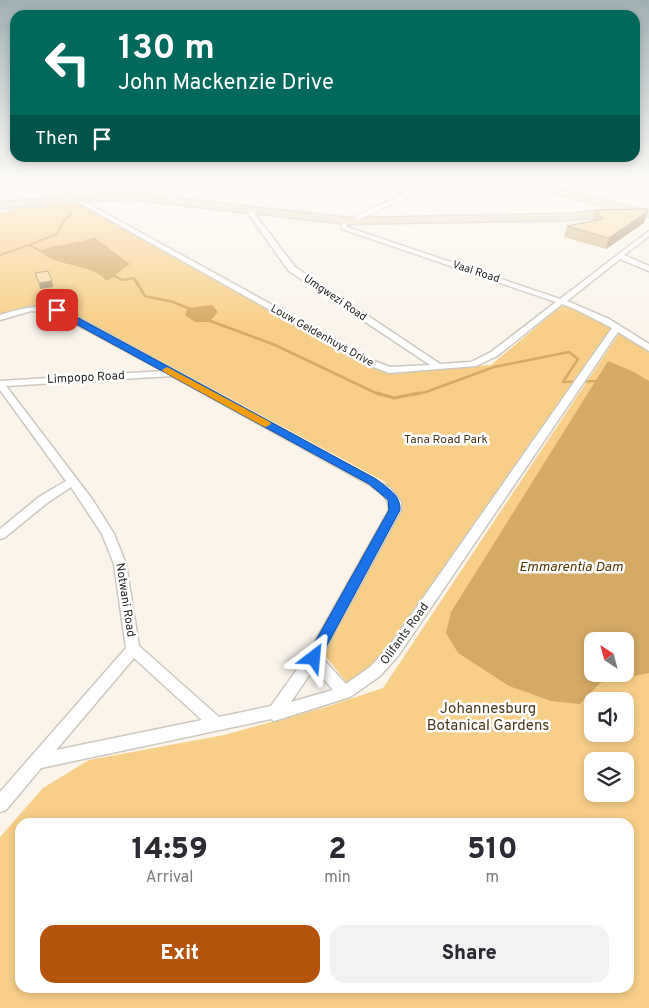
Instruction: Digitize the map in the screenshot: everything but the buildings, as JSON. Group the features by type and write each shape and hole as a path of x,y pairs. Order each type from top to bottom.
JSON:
{"street":[{"name":"Louw Geldenhuys Drive","path":"130,229 376,366 395,370 464,365 483,360 494,354 649,233"},
{"name":"Umgwezi Road","path":"262,229 292,269 438,367"},
{"name":"Vaal Road","path":"358,229 562,301"},
{"path":"622,254 649,260"},
{"path":"622,254 649,269"},
{"path":"562,301 616,328 649,348"},
{"path":"0,318 32,309 45,307 53,309 372,482 386,491 395,502 395,510 314,658 274,714"},
{"name":"Olifants Road","path":"36,762 274,714 325,701 345,693 367,679 394,652 616,328"},
{"path":"608,341 635,340"},
{"name":"Limpopo Road","path":"0,384 173,373"},
{"name":"Notwani Road","path":"0,384 88,502 108,534 120,564 133,648 218,725"},
{"path":"0,535 43,500 72,482"},
{"path":"0,804 133,648"},
{"path":"314,658 345,693"}],"green space":[{"name":"Tana Road Park","path":"0,229 133,229 395,374 441,368 491,365 565,303 613,328 384,656 347,683 322,652 403,507 385,482 65,309 35,309 0,320"},
{"name":"Johannesburg Botanical Gardens","path":"620,332 649,349 649,1008 0,1008 0,837 15,820 15,993 634,993 634,818 17,818 43,788 89,760 224,735 326,707 383,688"}],"water":[{"path":"94,237 130,264 107,281 91,271 55,260 39,251 80,241"},
{"path":"212,305 218,312 209,322 195,322 185,315 188,308"},
{"name":"Emmarentia Dam","path":"608,361 632,371 649,381 649,673 634,676 634,632 584,632 584,682 605,682 600,683 591,692 584,692 584,700 580,704 551,701 509,686 458,653 446,633 451,612"}],"waterway":[{"path":"29,245 57,234 59,229"},
{"path":"0,255 29,245"},
{"path":"29,245 41,251"},
{"path":"113,275 122,280 134,278 145,296 173,302 190,309"},
{"path":"205,319 275,345 380,395"},
{"path":"412,395 426,392 494,367 569,352 578,359 563,382 599,381"},
{"path":"377,393 394,398 419,393"}],"slow traffic":[{"path":"167,370 266,424"}],"route":[{"path":"57,310 372,482 386,491 395,502 395,510 314,658"}]}
